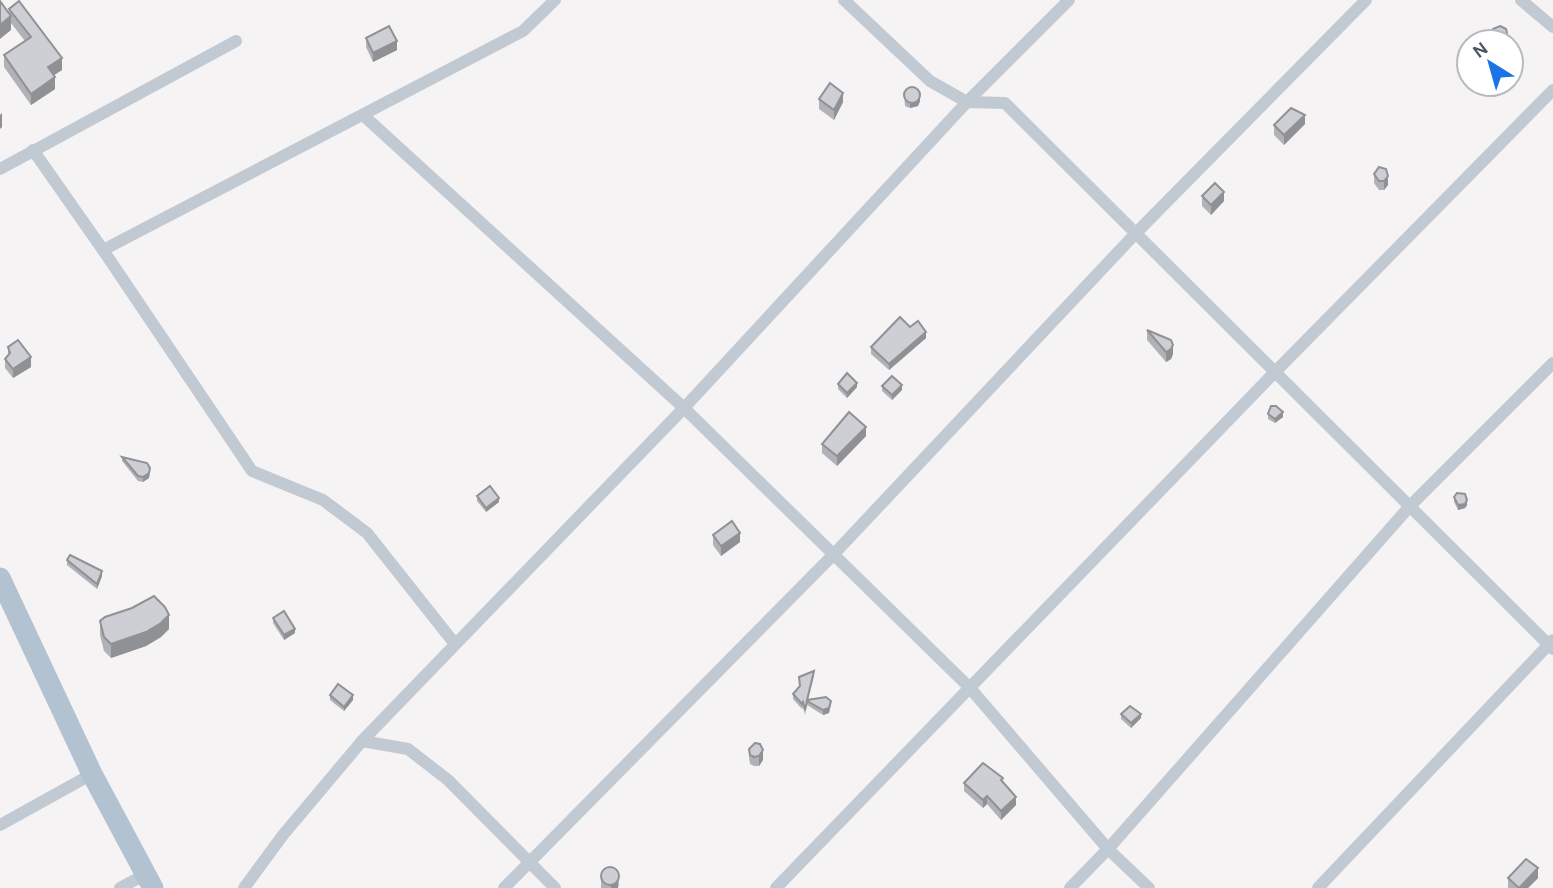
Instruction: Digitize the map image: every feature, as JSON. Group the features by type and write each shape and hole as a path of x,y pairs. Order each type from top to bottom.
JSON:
{"main road":[{"path":"0,578 6,602 149,881"}],"street":[{"path":"103,250 523,31 555,0"},
{"path":"844,0 930,81 967,102 1005,103 1552,644 1318,888"},
{"path":"244,888 283,835 362,741 684,408 967,102 1069,0"},
{"path":"504,888 834,554 1136,233 1366,0"},
{"path":"1521,0 1553,27"},
{"path":"0,169 236,41"},
{"path":"776,888 1275,372 1553,90"},
{"path":"363,115 684,408 834,554 970,688 1108,849 1149,888"},
{"path":"33,150 252,471 323,500 367,533 455,644"},
{"path":"1070,888 1108,849 1410,506 1553,363"},
{"path":"362,741 408,749 448,779 555,888"},
{"path":"0,825 92,774"},
{"path":"121,888 149,881"}],"building":[{"path":"0,1 11,16 0,25"},
{"path":"19,1 62,58 48,67 55,77 31,94 4,55 31,37 9,9"},
{"path":"389,26 397,41 373,53 366,38"},
{"path":"830,83 843,93 834,110 819,99"},
{"path":"912,87 918,89 918,101 912,103 906,101 904,95 906,89"},
{"path":"1291,108 1305,115 1284,135 1274,125"},
{"path":"1379,167 1386,169 1388,176 1384,181 1379,181 1374,174"},
{"path":"1215,183 1224,192 1211,205 1202,196"},
{"path":"900,317 910,327 918,321 926,332 889,364 871,347"},
{"path":"1147,330 1171,340 1171,349 1166,352"},
{"path":"18,340 31,357 13,369 5,359 10,353 8,347"},
{"path":"847,373 857,383 847,393 838,384"},
{"path":"892,376 902,385 892,395 882,386"},
{"path":"1271,406 1276,406 1283,412 1275,419 1268,414"},
{"path":"849,412 866,427 837,456 822,444"},
{"path":"122,457 147,463 149,473 143,477 138,476"},
{"path":"490,486 499,498 486,508 477,496"},
{"path":"1457,493 1465,494 1465,504 1458,505 1454,497"},
{"path":"732,521 740,533 721,546 713,535"},
{"path":"70,555 102,571 97,584 67,560"},
{"path":"154,596 169,615 161,623 146,632 111,644 104,637 100,621"},
{"path":"284,611 295,629 284,635 273,618"},
{"path":"814,671 807,700 826,697 831,701 829,708 823,710 807,701 805,710 803,702 802,704 793,694 800,686 799,677"},
{"path":"338,684 353,695 344,707 330,695"},
{"path":"1130,706 1141,714 1131,723 1121,714"},
{"path":"755,743 760,744 763,750 759,756 754,757 750,755 749,749"},
{"path":"983,763 1003,778 1001,780 1016,797 1001,811 987,796 983,800 964,783"},
{"path":"1526,859 1538,868 1519,888 1508,878"},
{"path":"610,867 616,870 619,876 616,882 610,885 604,882 601,876 604,870"}]}
